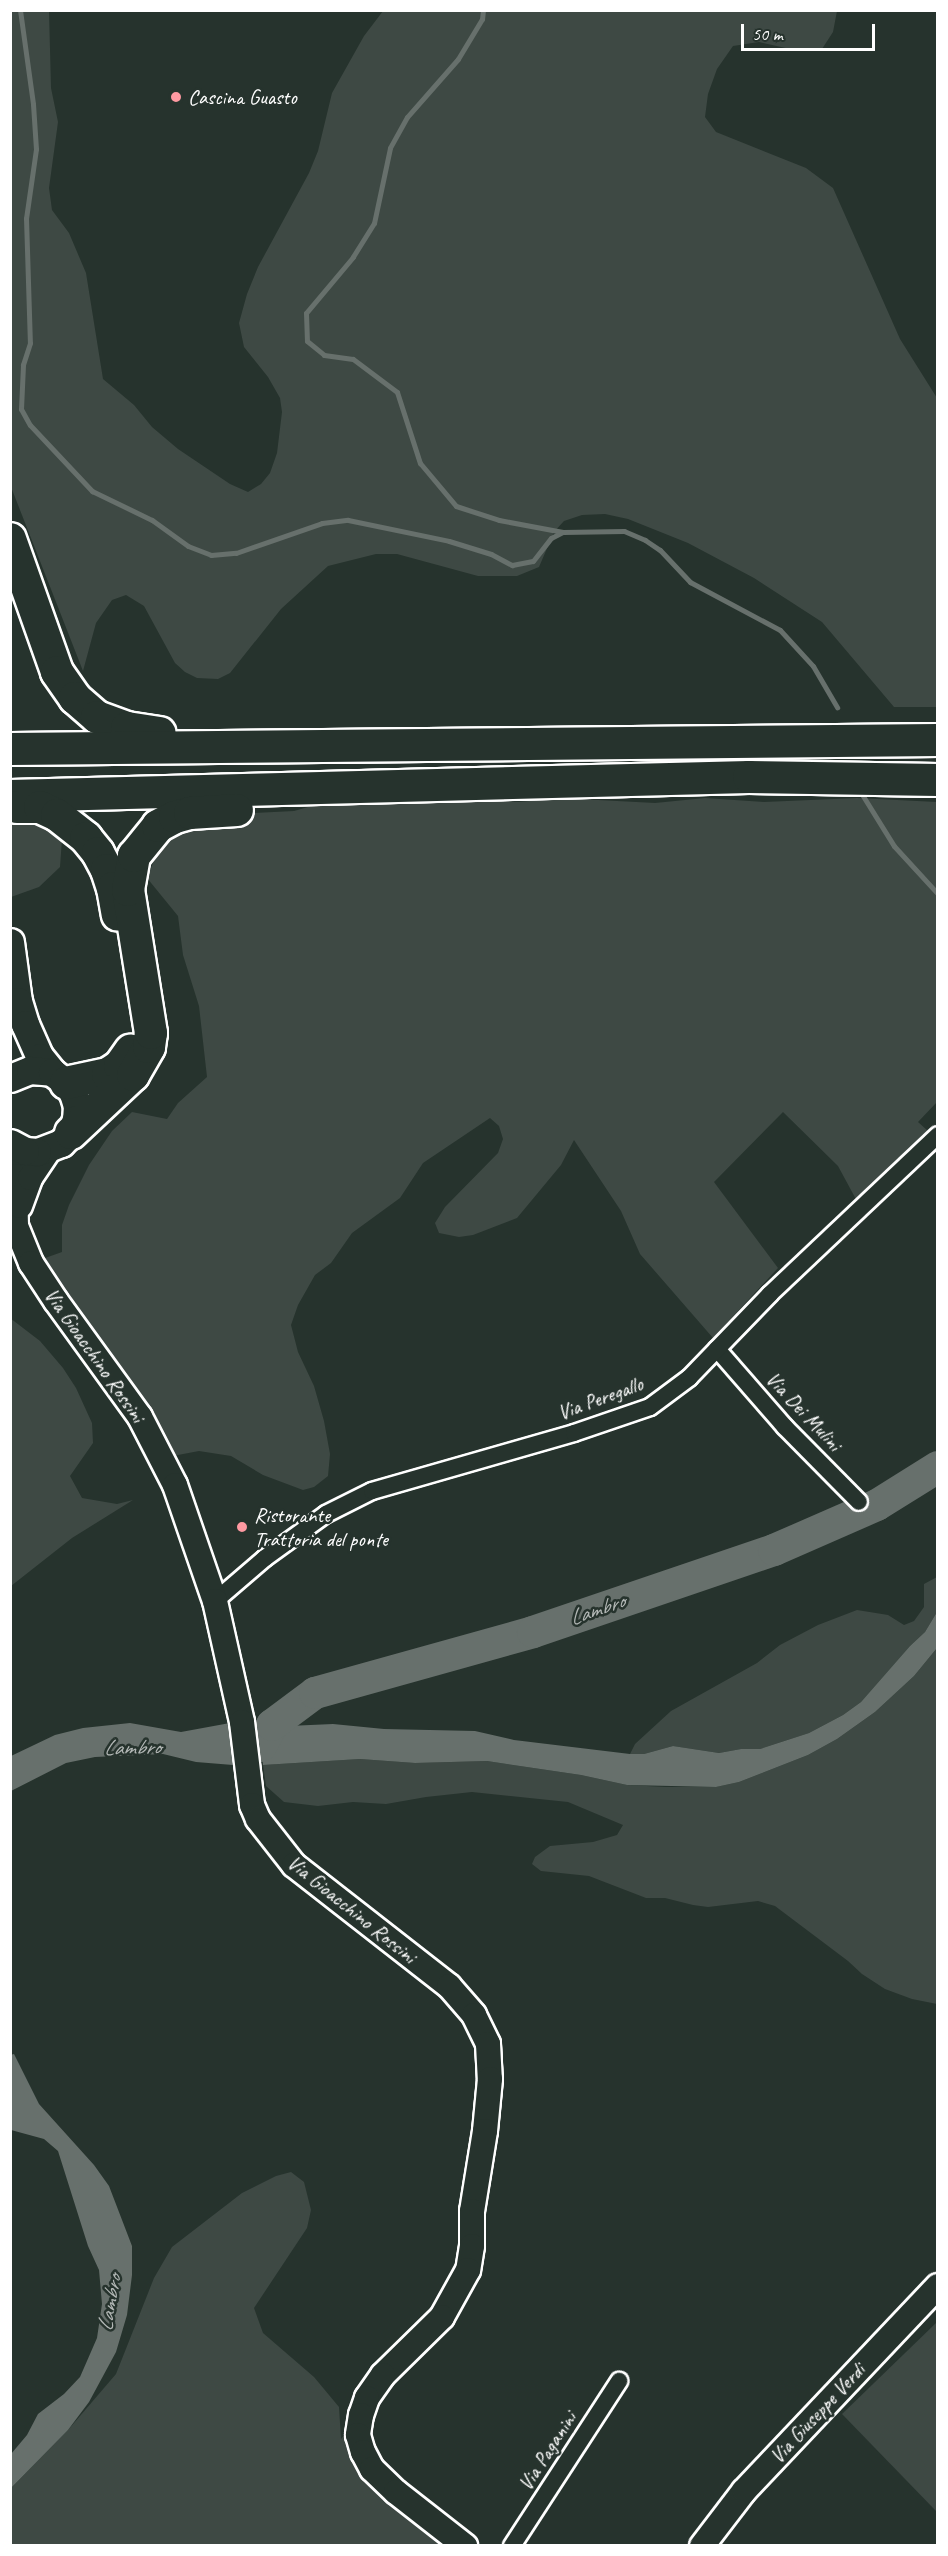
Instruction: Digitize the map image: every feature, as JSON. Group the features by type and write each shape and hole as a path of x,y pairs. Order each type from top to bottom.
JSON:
{"highway":[{"path":"10,539 57,672 75,698 97,717 127,728 157,733 314,732 529,736 653,744"},
{"path":"23,748 938,740"},
{"path":"19,801 515,782 749,777 938,780"},
{"path":"60,1141 133,1075 149,1047 151,1033 128,890 134,856 158,826 190,813 291,808 431,795 515,782"},
{"path":"19,801 40,807 72,825 98,853 114,888 135,1021 134,1042 129,1055 108,1074 59,1078"}],"main road":[{"path":"10,942 18,1001 17,1046 10,1067"},
{"path":"10,1143 25,1151 60,1141 76,1119 77,1106 32,1043 18,1001"},
{"path":"10,1077 30,1070 59,1078"}],"street":[{"name":"Via Peregallo","path":"215,1601 266,1558 326,1514 372,1491 574,1433 650,1407 688,1378 770,1294 938,1135"},
{"path":"16,1226 22,1196 39,1162 60,1141"},
{"name":"Via Gioacchino Rossini","path":"10,1152 15,1176 16,1226 31,1263 140,1417 175,1485 215,1601 242,1722 250,1794 258,1819 287,1857 366,1923 449,1986 474,2015 488,2044 490,2079 486,2131 472,2211 472,2246 468,2270 442,2317 383,2375 367,2398 360,2415 358,2435 363,2452 372,2469 396,2492 465,2546"},
{"name":"Via Dei Mulini","path":"717,1349 785,1427 859,1502"},
{"name":"Via Giuseppe Verdi","path":"702,2546 744,2491 938,2286"},
{"name":"Via Paganini","path":"512,2546 619,2381"}],"shaded area":[{"path":"10,11 49,11 51,88 58,122 49,188 52,210 69,233 86,273 103,379 134,405 152,427 178,449 230,484 248,492 261,484 270,473 277,453 282,412 280,398 268,377 244,347 239,323 247,294 258,267 309,173 318,151 332,93 364,36 383,11 837,11 833,32 822,49 799,51 759,42 733,46 717,69 708,94 705,117 716,132 806,168 833,188 900,339 937,398 937,707 894,707 822,622 754,578 688,543 628,519 605,514 582,515 564,521 554,532 539,567 517,576 478,576 397,554 376,554 328,566 281,609 230,673 218,679 197,678 185,672 175,663 144,606 126,595 112,600 96,623 83,671 11,487"},
{"path":"455,797 519,802 560,798 655,803 705,798 764,802 857,798 937,802 937,1102 918,1122 928,1131 858,1203 838,1166 783,1112 714,1182 778,1268 713,1338 640,1254 621,1211 574,1140 561,1165 517,1218 473,1235 459,1237 439,1233 435,1223 445,1207 498,1153 503,1139 499,1126 490,1118 423,1163 400,1198 352,1233 331,1263 315,1275 298,1305 291,1325 298,1352 314,1386 324,1421 330,1454 328,1476 314,1487 303,1490 263,1475 231,1456 199,1451 162,1458 31,1263 62,1252 62,1225 69,1205 89,1165 112,1131 132,1112 167,1119 178,1103 207,1077 199,1006 183,955 178,916 147,878 157,853 165,839 184,821 237,814 294,811 322,803 397,803"},
{"path":"10,811 31,812 62,839 60,867 39,887 11,897"},
{"path":"10,1318 40,1341 63,1368 76,1388 92,1423 93,1443 70,1476 82,1498 117,1504 133,1500 72,1538 11,1586"},
{"path":"937,1577 937,1612 925,1632 861,1702 843,1715 809,1733 760,1749 741,1749 719,1753 673,1746 644,1754 630,1754 635,1744 671,1711 757,1663 780,1645 818,1625 857,1610 888,1615 904,1625 914,1621 924,1607 924,1584"},
{"path":"937,1648 937,2004 912,1999 885,1989 862,1974 775,1906 758,1901 708,1907 665,1898 646,1898 589,1876 541,1871 532,1864 535,1857 550,1846 593,1842 617,1835 623,1825 568,1802 472,1792 386,1804 353,1802 318,1806 284,1802 266,1786 263,1765 360,1759 415,1763 487,1761 581,1775 627,1785 716,1787 739,1782 808,1755 837,1739 875,1712 914,1676"},
{"path":"291,2172 304,2182 311,2210 307,2228 254,2308 263,2333 314,2377 339,2407 341,2439 361,2415 363,2452 465,2545 11,2546 11,2488 68,2430 116,2374 154,2278 172,2247 242,2193 276,2176"},
{"path":"936,2323 938,2324 937,2512 842,2414"}],"water":[{"path":"937,1612 937,1648 914,1676 875,1712 837,1739 808,1755 739,1782 716,1787 627,1785 581,1775 487,1761 415,1763 360,1759 263,1765 258,1721 288,1726 333,1724 384,1729 475,1731 514,1740 630,1754 644,1754 673,1746 719,1753 741,1749 760,1749 809,1733 843,1715 861,1702 925,1632"},
{"path":"130,1723 181,1732 230,1723 233,1765 196,1762 163,1754 95,1757 66,1763 11,1791 11,1756 55,1735 83,1728"},
{"path":"14,2054 39,2104 94,2165 109,2186 132,2246 132,2275 127,2315 116,2352 89,2402 68,2430 11,2488 11,2454 27,2435 38,2414 64,2394 80,2377 97,2338 102,2304 99,2270 88,2246 58,2151 44,2139 11,2130 10,2055"}],"waterway":[{"path":"20,10 33,104 36,149 26,218 30,343 23,365 21,409 30,425 92,491 152,520 188,546 211,555 236,553 322,523 348,520 449,541 491,554 512,565 533,561 551,538 563,532"},
{"path":"483,10 482,19 458,59 407,117 390,148 374,223 353,257 306,313 307,341 324,355 353,359 397,392 420,463 456,506 499,520 563,532 624,531 645,540 660,550 690,582 780,630 813,666 837,707"},
{"path":"863,796 894,846 938,894"},
{"name":"Lambro","path":"261,1746 272,1725 315,1693 533,1632 774,1550 877,1505 938,1467"}],"place":[{"name":"Cascina Guasto","path":"176,97"},
{"name":"Ristorante Trattoria del ponte","path":"242,1527"}]}
